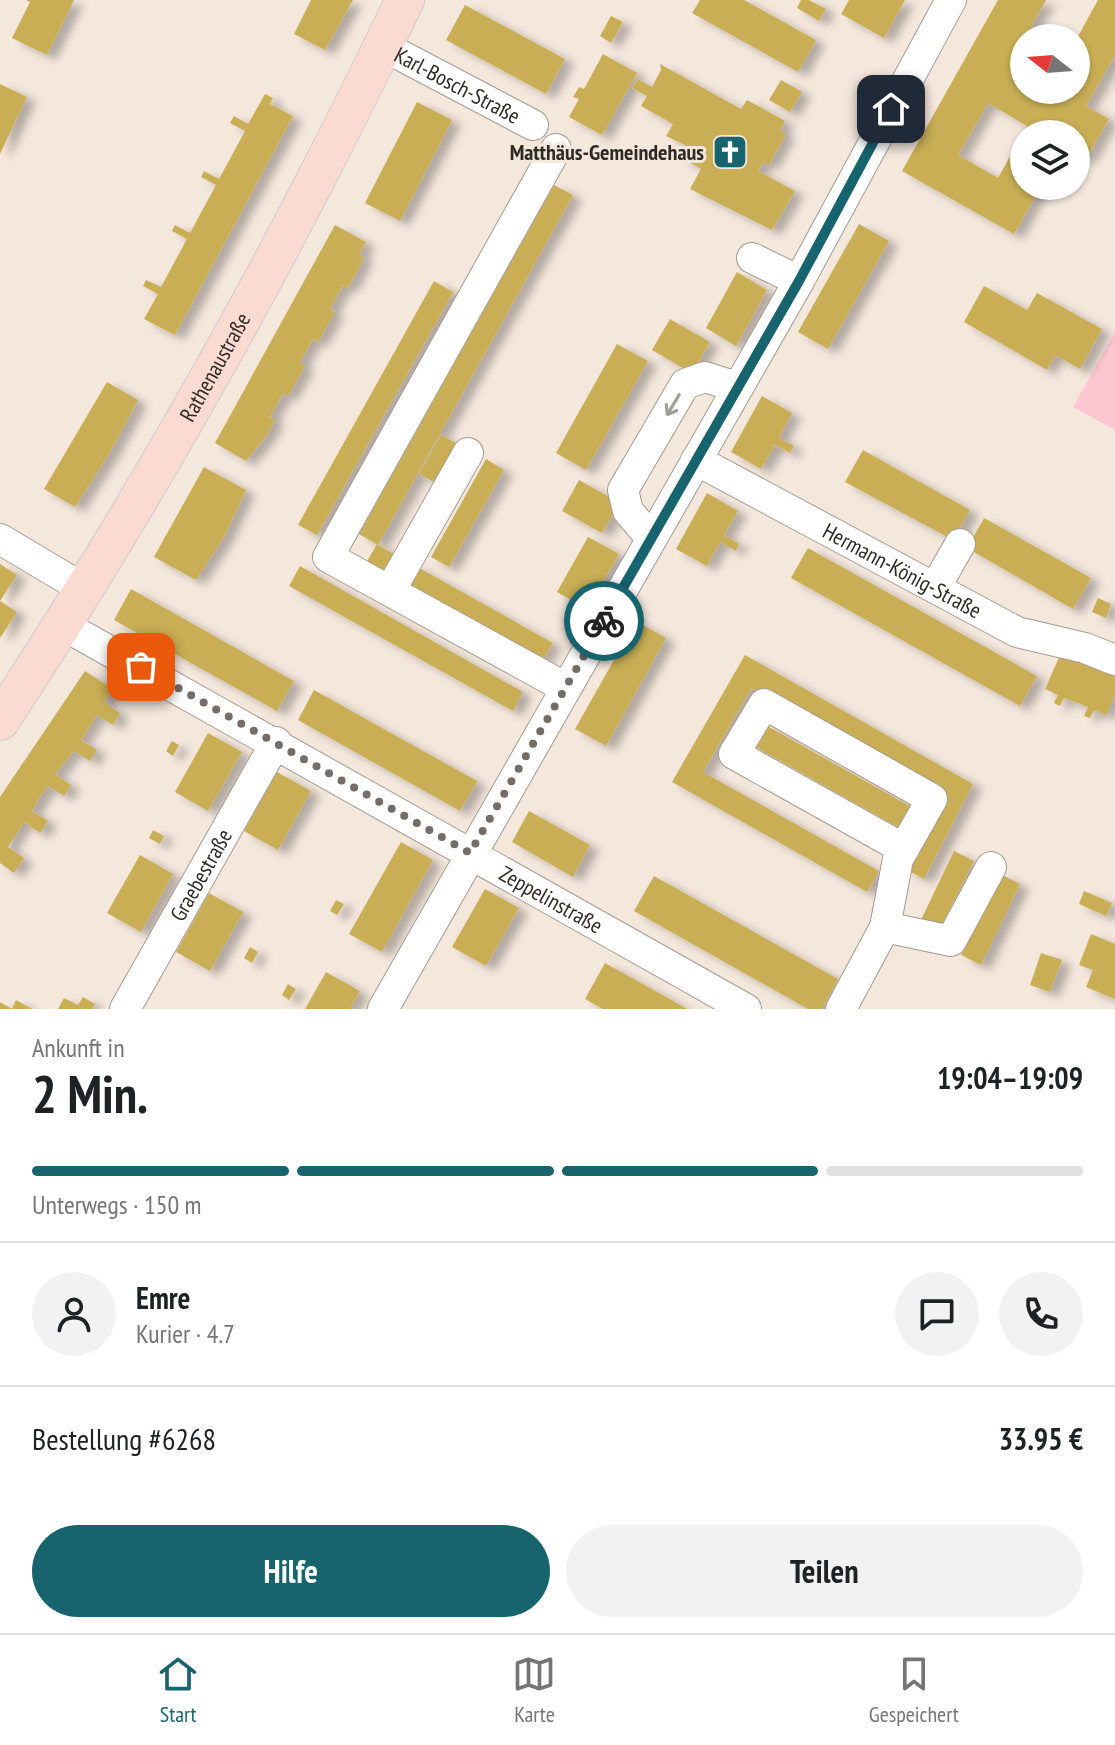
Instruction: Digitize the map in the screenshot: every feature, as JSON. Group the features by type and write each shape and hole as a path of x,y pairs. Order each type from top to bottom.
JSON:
{"main road":[{"name":"Rathenaustraße","path":"0,721 63,625 222,357 354,110 405,0"}],"street":[{"path":"383,1009 799,281 951,0"},
{"name":"Karl-Bosch-Straße","path":"383,46 533,125"},
{"path":"556,149 328,557 566,688"},
{"path":"752,258 799,281"},
{"path":"651,538 628,511 623,490 685,384 705,377 737,387"},
{"path":"390,591 468,453"},
{"name":"Hermann-König-Straße","path":"696,460 1017,632 1085,648 1115,660"},
{"path":"0,539 84,589"},
{"path":"935,588 960,544"},
{"name":"Zeppelinstraße","path":"63,625 276,742 746,1009"},
{"path":"841,1009 885,927 898,859 904,849 932,799 764,704 734,754 904,849"},
{"name":"Graebestraße","path":"125,1009 276,742"},
{"path":"885,927 951,941 991,867"}],"shaded area":[{"path":"1115,332 1115,430 1073,407"}],"building":[{"path":"26,0 74,0 47,55 12,38 30,2"},
{"path":"311,0 353,0 325,50 294,34"},
{"path":"700,0 744,0 816,40 798,72 692,13"},
{"path":"801,0 809,0 826,9 819,21 797,8"},
{"path":"849,0 905,0 884,38 841,14"},
{"path":"998,0 1046,0 1033,24 1010,24 1010,104 1087,104 1109,119 1090,152 1090,120 1017,120 988,103 958,155 998,178 1010,156 1010,200 1033,200 1014,234 902,171"},
{"path":"1098,0 1115,0 1115,55 1090,99 1090,24 1085,24"},
{"path":"465,5 565,59 546,94 446,40"},
{"path":"611,16 623,22 611,43 600,36"},
{"path":"603,54 637,73 602,135 569,117 579,99 573,97 579,87 584,89"},
{"name":"Matthäus-Gemeindehaus","path":"660,64 741,109 747,100 785,121 780,131 786,134 769,165 763,162 758,171 795,191 772,230 690,189 701,169 681,157 687,146 666,136 673,124 641,106 647,96 632,88 638,79 652,87 661,70"},
{"path":"781,80 802,92 790,112 769,100"},
{"path":"0,84 27,97 0,154"},
{"path":"265,94 273,98 270,104 293,116 175,335 144,319 158,294 143,286 146,280 161,287 187,239 172,231 175,225 190,233 216,185 201,177 204,171 219,179 245,131 230,123 234,116 248,124"},
{"path":"417,102 452,120 400,221 365,203"},
{"path":"554,185 573,195 378,545 359,534"},
{"path":"859,224 889,241 828,349 798,332"},
{"path":"335,225 366,242 359,255 364,258 348,288 343,285 330,309 335,312 318,342 313,339 306,351 300,363 305,366 288,396 283,393 270,417 275,420 267,435 246,461 215,443"},
{"path":"737,272 767,290 736,346 706,328"},
{"path":"434,281 453,292 317,535 298,525"},
{"path":"984,286 1027,310 1037,293 1102,329 1080,369 1055,355 1047,370 964,322"},
{"path":"670,319 710,342 692,373 652,350"},
{"path":"617,344 648,361 586,470 556,453"},
{"path":"107,382 138,400 112,449 75,507 44,489"},
{"path":"762,396 792,413 779,438 794,446 790,453 775,445 761,469 731,452"},
{"path":"441,435 460,445 438,484 419,474"},
{"path":"863,450 970,510 953,540 845,482"},
{"path":"486,459 504,470 449,567 431,557"},
{"path":"204,467 246,490 224,537 196,580 154,557"},
{"path":"579,480 620,503 602,533 562,511"},
{"path":"707,493 738,511 724,535 739,544 736,551 720,542 707,566 676,549"},
{"path":"984,518 1091,578 1073,609 967,548"},
{"path":"588,537 619,554 587,609 557,592"},
{"path":"377,544 395,555 385,573 366,563"},
{"path":"808,548 1037,676 1020,706 791,578"},
{"path":"0,564 17,575 0,601"},
{"path":"414,565 553,643 542,661 404,584"},
{"path":"300,566 523,692 513,711 289,586"},
{"path":"131,589 294,681 277,711 114,620"},
{"path":"1098,598 1111,604 1106,618 1092,612"},
{"path":"0,601 17,612 0,638"},
{"path":"636,621 666,638 606,746 575,729"},
{"path":"1061,653 1115,676 1115,695 1106,715 1094,710 1090,718 1084,716 1088,707 1064,698 1060,706 1054,703 1058,695 1045,689"},
{"path":"745,655 973,784 924,879 905,869 940,801 761,690 751,689 703,772 879,871 867,892 672,782"},
{"path":"85,671 111,688 105,703 120,713 113,725 97,715 81,740 97,750 90,761 74,751 55,774 71,785 64,796 48,786 40,797 32,811 48,821 40,833 24,822 8,847 24,858 14,873 0,863 0,797"},
{"path":"314,690 477,781 460,811 298,720"},
{"path":"762,723 915,809 903,830 750,744"},
{"path":"208,733 242,752 208,811 175,792"},
{"path":"172,741 179,745 173,756 166,751"},
{"path":"277,772 311,791 278,850 244,831"},
{"path":"529,811 590,845 573,877 512,842"},
{"path":"153,830 164,836 160,844 149,838"},
{"path":"401,842 433,860 382,952 349,934"},
{"path":"954,851 974,861 939,931 920,922"},
{"path":"140,855 173,874 141,932 107,913"},
{"path":"1000,874 1020,884 981,965 961,955"},
{"path":"654,876 838,979 822,1009 808,1009 634,911"},
{"path":"485,889 519,908 486,966 452,947"},
{"path":"1084,891 1112,903 1106,916 1079,904"},
{"path":"209,893 243,912 210,971 176,952"},
{"path":"336,900 344,904 337,915 330,911"},
{"path":"1091,934 1115,944 1115,999 1086,987 1093,970 1079,965"},
{"path":"250,947 258,952 252,963 244,958"},
{"path":"1041,953 1062,960 1050,992 1030,985"},
{"path":"605,963 687,1009 603,1009 585,999"},
{"path":"326,972 360,991 350,1009 305,1009"},
{"path":"288,984 296,989 289,1000 282,995"},
{"path":"83,997 95,1004 92,1009 58,1009 64,998 78,1005"},
{"path":"16,1000 32,1009 12,1009"},
{"path":"0,1002 12,1009 0,1009"}],"way so far":[{"path":"141,667 470,853 541,735 604,621"}],"place":[{"name":"Matthäus-Gemeindehaus","path":"730,152"}],"route":[{"path":"604,621 799,281 891,109"}]}
